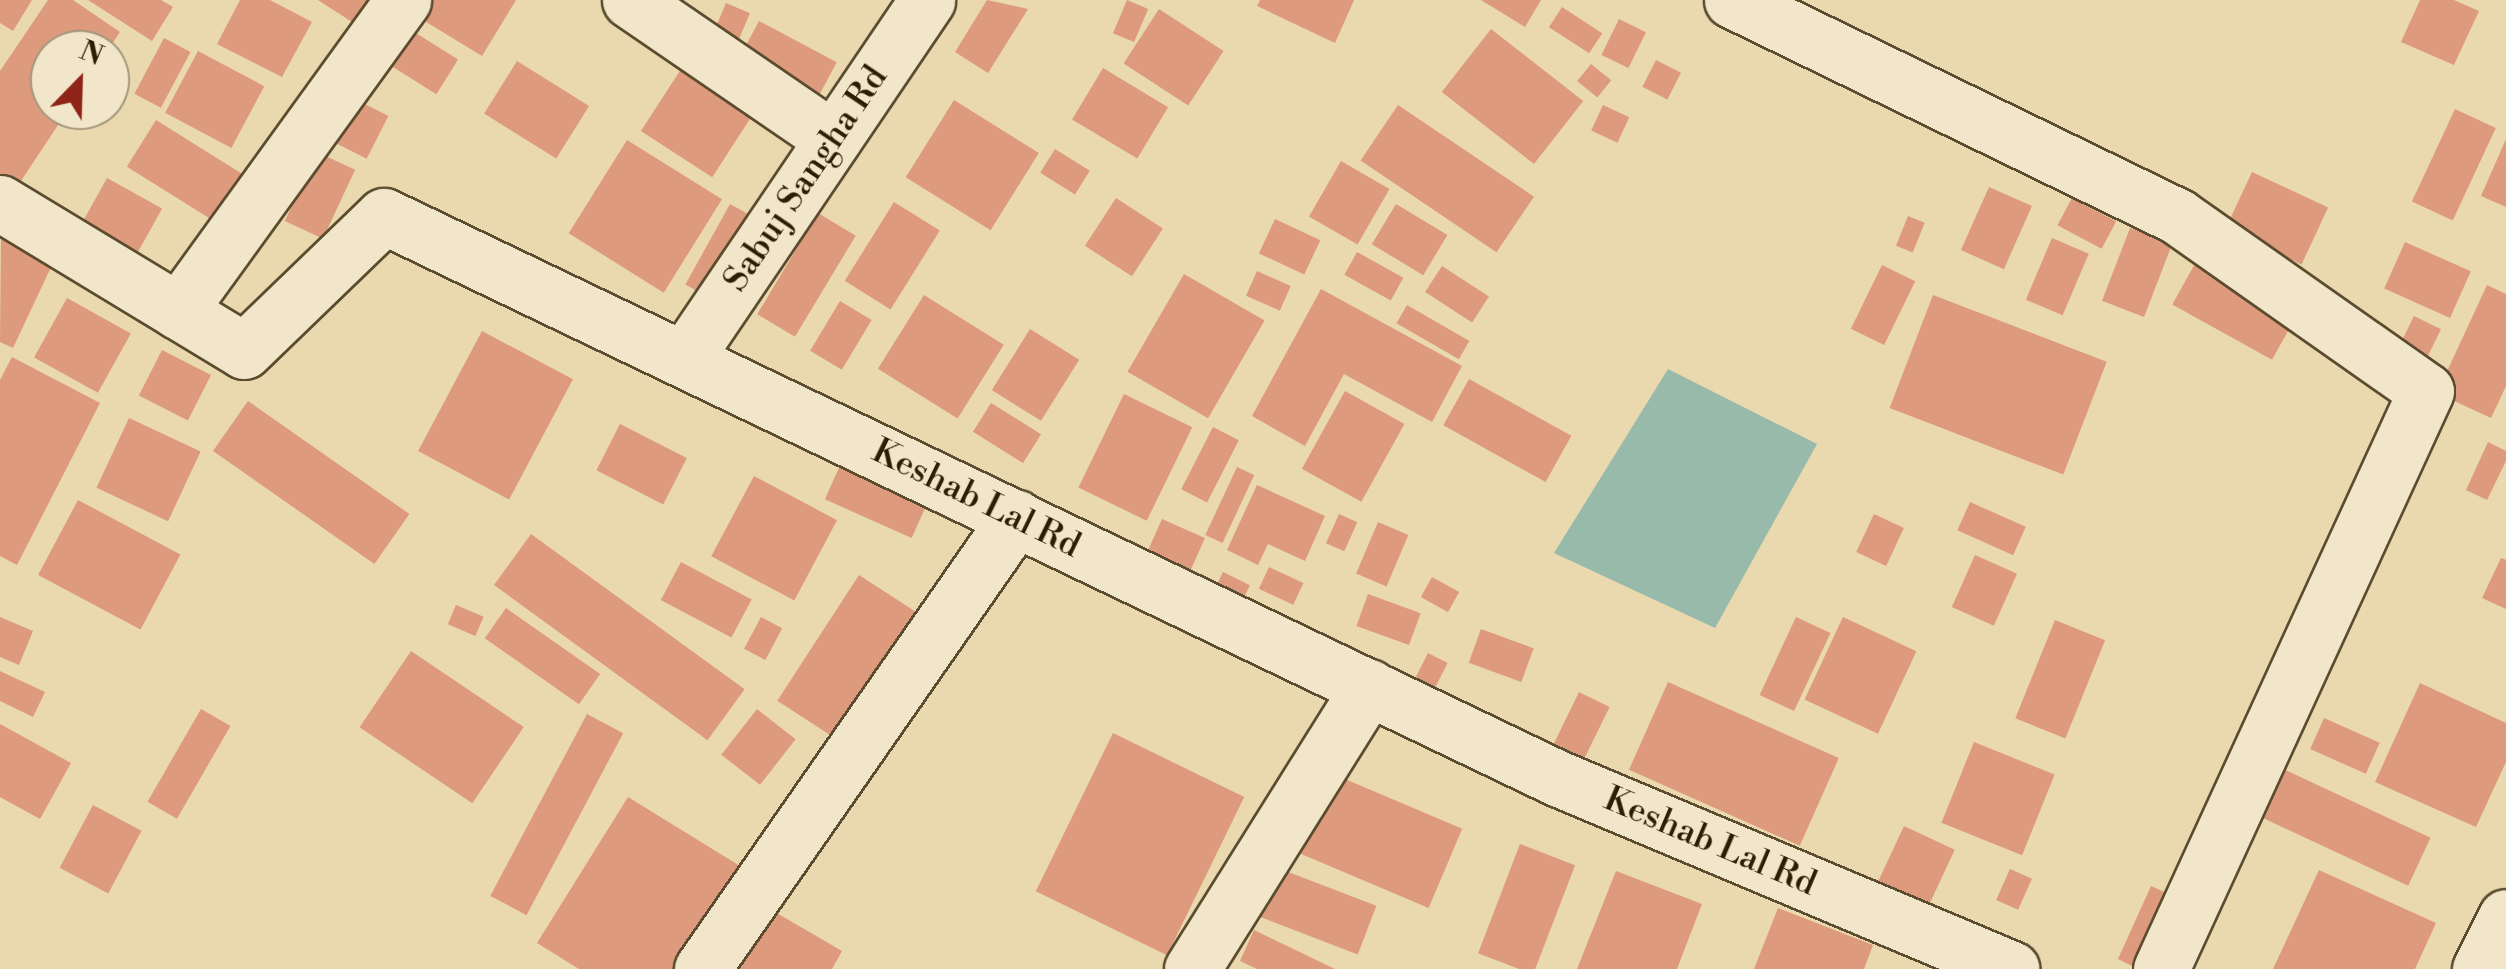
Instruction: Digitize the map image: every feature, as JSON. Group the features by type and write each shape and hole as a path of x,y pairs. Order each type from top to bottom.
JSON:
{"street":[{"path":"178,311 402,0"},
{"path":"630,0 833,139"},
{"name":"Sabuj Sangha Rd","path":"684,358 926,0"},
{"path":"1732,0 2177,216 2426,391 2161,969"},
{"name":"Keshab Lal Rd","path":"0,203 244,351 384,216 1557,778 2011,969"},
{"path":"702,969 1016,518"},
{"path":"1192,969 1369,688"},
{"path":"2480,969 2506,917"}],"shaded area":[{"path":"1668,369 1817,444 1715,628 1554,553"}],"building":[{"path":"0,0 32,0 13,31 0,23"},
{"path":"48,0 73,0 117,30 30,30 30,130 55,130 15,190 0,179 0,71"},
{"path":"88,0 161,0 173,7 152,41"},
{"path":"240,0 270,0 312,22 282,77 217,44"},
{"path":"318,0 386,0 366,31"},
{"path":"428,0 516,0 482,56 418,17"},
{"path":"987,0 1028,9 988,73 955,52"},
{"path":"1127,0 1148,9 1134,42 1113,33"},
{"path":"1260,0 1354,0 1335,43 1257,6"},
{"path":"1481,0 1541,0 1525,27"},
{"path":"2420,0 2454,0 2479,11 2454,65 2401,42"},
{"path":"726,3 750,13 737,44 713,33"},
{"path":"1562,7 1602,33 1589,53 1549,27"},
{"path":"1159,9 1224,51 1188,105 1124,64"},
{"path":"1619,19 1646,32 1628,68 1601,55"},
{"path":"759,21 837,62 814,106 736,64"},
{"path":"403,25 458,59 436,94 381,60"},
{"path":"1491,29 1583,101 1534,164 1442,92"},
{"path":"164,38 190,52 161,108 134,94"},
{"path":"198,51 264,86 231,148 165,113"},
{"path":"1656,60 1681,73 1667,99 1642,87"},
{"path":"517,61 589,106 556,159 484,114"},
{"path":"685,63 756,109 712,177 641,131"},
{"path":"1591,64 1611,80 1597,97 1577,81"},
{"path":"1103,68 1168,107 1137,159 1072,119"},
{"path":"351,97 388,116 367,159 329,140"},
{"path":"954,100 1039,153 991,230 906,177"},
{"path":"1398,105 1534,197 1496,252 1361,161"},
{"path":"1603,105 1629,117 1617,143 1591,130"},
{"path":"2455,109 2496,128 2453,220 2412,201"},
{"path":"156,120 247,177 218,223 127,167"},
{"path":"2506,139 2506,207 2481,196"},
{"path":"627,140 722,199 664,293 569,233"},
{"path":"1055,149 1090,171 1075,194 1040,173"},
{"path":"317,152 355,170 323,239 285,221"},
{"path":"1341,161 1389,189 1357,244 1309,216"},
{"path":"2252,172 2328,207 2302,265 2225,229"},
{"path":"107,178 162,209 133,260 78,230"},
{"path":"1989,187 2032,206 2004,269 1961,250"},
{"path":"1116,198 1163,228 1132,276 1085,246"},
{"path":"2072,198 2116,221 2102,249 2057,225"},
{"path":"894,202 940,231 891,309 845,281"},
{"path":"730,204 757,219 713,299 685,284"},
{"path":"1396,204 1447,235 1423,275 1372,244"},
{"path":"818,213 856,236 795,337 757,314"},
{"path":"1908,216 1925,223 1913,252 1896,246"},
{"path":"1275,219 1320,240 1304,275 1259,253"},
{"path":"2130,228 2172,244 2144,317 2102,301"},
{"path":"1,238 53,263 13,348 0,342"},
{"path":"2052,238 2089,254 2063,315 2026,300"},
{"path":"2405,242 2471,271 2450,318 2384,289"},
{"path":"1357,252 1403,278 1391,300 1344,275"},
{"path":"2197,260 2297,315 2272,360 2172,305"},
{"path":"1882,265 1915,281 1884,345 1851,329"},
{"path":"1442,266 1489,296 1472,322 1425,292"},
{"path":"1257,271 1291,286 1280,311 1246,296"},
{"path":"1184,274 1265,320 1208,418 1128,372"},
{"path":"2487,285 2506,294 2506,386 2491,418 2437,393"},
{"path":"1321,289 1462,366 1432,422 1344,374 1305,446 1252,416"},
{"path":"924,295 1004,345 958,419 878,369"},
{"path":"1933,295 2107,362 2063,475 1890,408"},
{"path":"67,298 131,333 98,393 34,357"},
{"path":"840,301 872,320 842,370 810,351"},
{"path":"1407,305 1469,341 1459,359 1396,323"},
{"path":"2414,316 2441,329 2425,362 2398,349"},
{"path":"1030,329 1079,360 1041,421 992,390"},
{"path":"482,331 573,379 509,499 418,451"},
{"path":"162,350 211,375 188,420 139,395"},
{"path":"12,357 100,403 17,565 0,556 0,380"},
{"path":"1469,379 1571,436 1546,482 1443,425"},
{"path":"1345,391 1404,424 1361,502 1302,469"},
{"path":"1124,394 1192,427 1147,521 1078,487"},
{"path":"248,401 409,514 374,564 213,451"},
{"path":"991,403 1041,434 1023,463 973,432"},
{"path":"129,418 201,451 168,521 96,488"},
{"path":"620,424 687,458 663,504 596,470"},
{"path":"1213,427 1239,440 1207,503 1181,489"},
{"path":"2488,442 2506,451 2506,461 2487,500 2466,490"},
{"path":"842,461 929,500 912,538 825,499"},
{"path":"1237,467 1254,475 1223,543 1205,535"},
{"path":"754,476 837,520 794,600 711,556"},
{"path":"1257,485 1325,516 1305,561 1268,544 1258,565 1227,550"},
{"path":"78,500 180,554 141,630 38,575"},
{"path":"1970,502 2026,527 2013,555 1957,530"},
{"path":"1339,514 1357,522 1344,551 1326,543"},
{"path":"1874,514 1904,528 1886,566 1856,552"},
{"path":"1162,519 1205,538 1187,579 1144,560"},
{"path":"1378,522 1408,535 1386,586 1356,574"},
{"path":"531,534 745,689 708,740 494,585"},
{"path":"1975,555 2017,574 1994,626 1952,607"},
{"path":"2501,558 2506,560 2506,609 2482,598"},
{"path":"681,562 752,600 731,638 661,600"},
{"path":"1269,567 1303,583 1293,605 1259,589"},
{"path":"1223,572 1250,585 1239,608 1212,594"},
{"path":"859,575 959,640 877,766 777,701"},
{"path":"1432,577 1459,592 1448,612 1421,597"},
{"path":"1368,594 1421,613 1409,645 1356,626"},
{"path":"456,605 484,617 475,636 448,624"},
{"path":"506,608 600,674 579,704 485,638"},
{"path":"0,617 33,631 19,665 0,657"},
{"path":"761,617 782,628 765,660 744,649"},
{"path":"1796,617 1830,633 1794,711 1760,695"},
{"path":"1843,617 1916,651 1878,734 1805,699"},
{"path":"2055,620 2105,640 2065,739 2015,718"},
{"path":"1481,629 1534,648 1521,682 1469,663"},
{"path":"411,651 524,727 472,803 360,727"},
{"path":"1428,653 1448,663 1431,696 1411,686"},
{"path":"0,671 45,692 33,717 0,701"},
{"path":"1668,682 1839,758 1800,846 1629,770"},
{"path":"2420,683 2506,723 2506,762 2476,827 2375,782"},
{"path":"1579,692 1610,707 1584,759 1554,744"},
{"path":"201,709 230,726 177,819 148,802"},
{"path":"757,709 796,739 760,785 721,755"},
{"path":"587,714 623,733 526,915 490,896"},
{"path":"2324,718 2380,743 2366,774 2310,749"},
{"path":"0,724 71,763 40,819 0,797"},
{"path":"1113,733 1244,797 1167,955 1036,891"},
{"path":"1974,742 2055,775 2022,855 1941,823"},
{"path":"2281,768 2431,838 2408,886 2259,816"},
{"path":"1326,771 1462,829 1429,908 1292,850"},
{"path":"628,797 740,866 677,969 579,969 537,943"},
{"path":"93,805 142,831 108,894 60,868"},
{"path":"1904,826 1955,850 1927,909 1876,886"},
{"path":"1520,844 1575,865 1535,969 1519,969 1478,953"},
{"path":"1270,865 1376,906 1358,954 1251,914"},
{"path":"2010,869 2032,879 2018,910 1996,900"},
{"path":"2319,870 2436,923 2415,969 2273,969"},
{"path":"1616,871 1702,904 1677,969 1577,969"},
{"path":"2151,886 2180,899 2138,969 2118,959"},
{"path":"761,904 842,951 832,969 724,969"},
{"path":"1778,908 1873,945 1864,969 1754,969"},
{"path":"1254,930 1335,969 1257,969 1240,961"}]}
